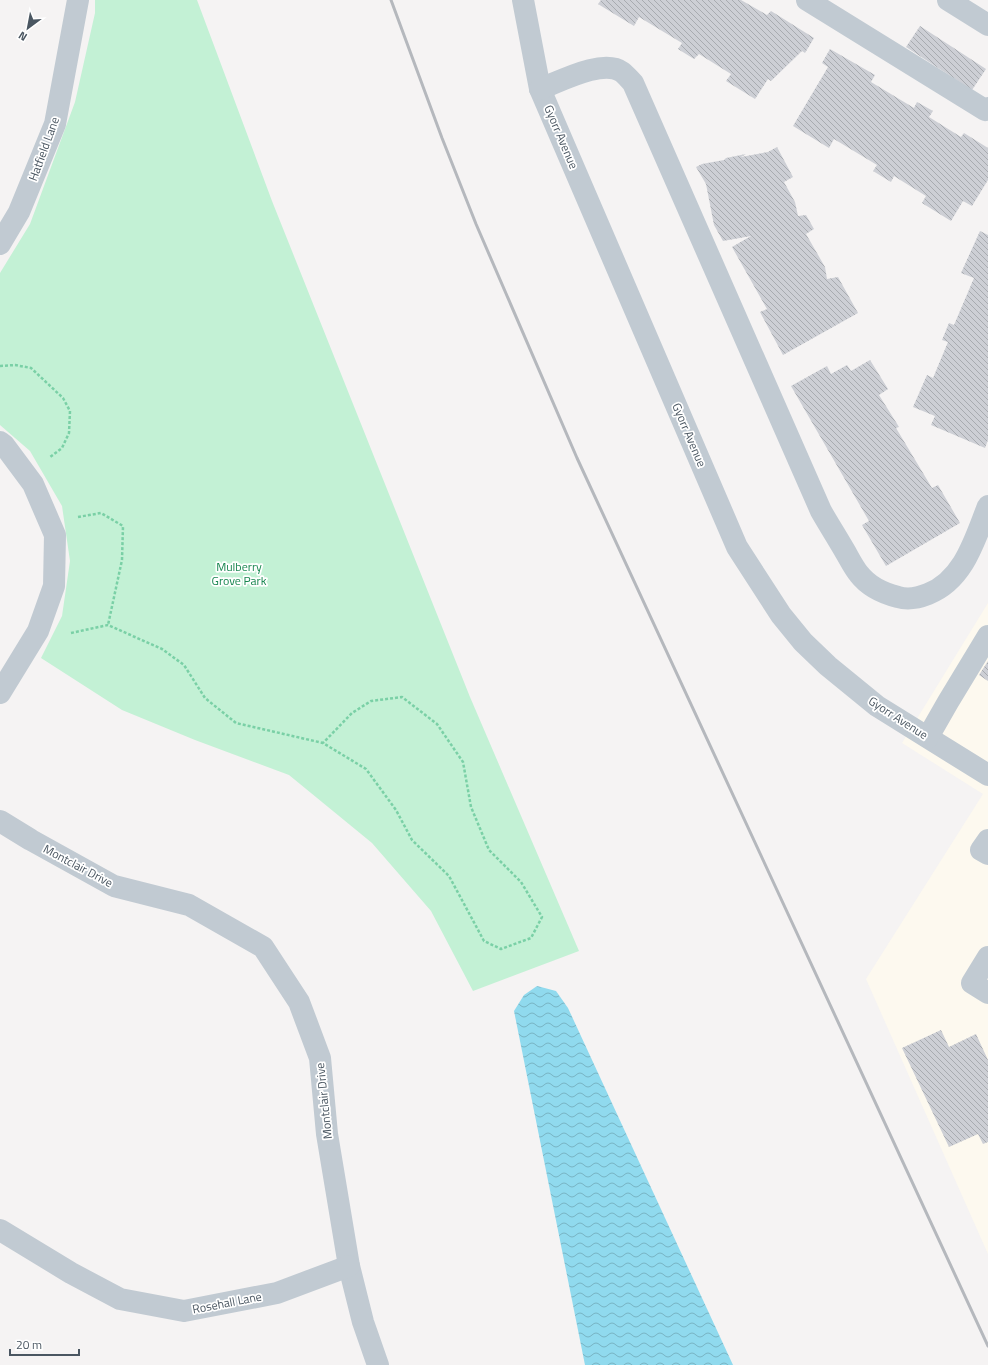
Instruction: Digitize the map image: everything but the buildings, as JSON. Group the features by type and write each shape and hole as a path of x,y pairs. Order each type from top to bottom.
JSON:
{"street":[{"name":"Hatfield Lane","path":"0,244 19,212 55,124 78,0"},
{"name":"Gyorr Avenue","path":"523,0 540,89 737,548 781,615 828,666 877,706 988,775"},
{"path":"807,0 985,110 988,108"},
{"path":"948,0 988,25"},
{"path":"540,89 594,68 608,67 621,71 633,83 821,511 859,574 872,587 886,594 904,599 919,597 932,592 947,583 959,570 970,551 988,506"},
{"path":"0,442 4,445 33,484 55,535 54,586 38,631 0,693"},
{"path":"928,737 988,636"},
{"name":"Montclair Drive","path":"0,821 114,886 189,905 263,947 299,1002 320,1058 327,1134 349,1266 363,1322 378,1365"},
{"path":"988,840 981,850 988,854"},
{"path":"980,988 988,957"},
{"name":"Rosehall Lane","path":"0,1230 71,1273 120,1299 184,1311 277,1293 349,1266"}],"path":[{"path":"0,366 16,365 31,368 63,398 70,411 69,433 62,448 50,457"},
{"path":"78,517 101,512 123,526 122,560 108,625"},
{"path":"71,633 108,625 162,649 184,665 205,698 236,723 323,743 366,768 396,810 412,840 449,876 484,941 501,949 531,938 542,918 521,882 489,850 471,807 463,762 437,724 402,697 371,701 352,713 323,743"}],"shaded area":[{"path":"988,603 988,1254 866,979 983,794 902,743"}],"green space":[{"name":"Mulberry Grove Park","path":"95,0 197,0 272,201 470,697 579,951 473,991 431,911 372,843 289,775 195,740 122,710 41,658 62,616 70,561 62,506 30,451 0,425 0,273 30,224 75,102 95,13"}],"water":[{"path":"537,986 556,991 568,1008 733,1365 585,1365 514,1011 524,995"}],"railway":[{"path":"391,0 442,138 476,224 577,458 988,1346"}]}
